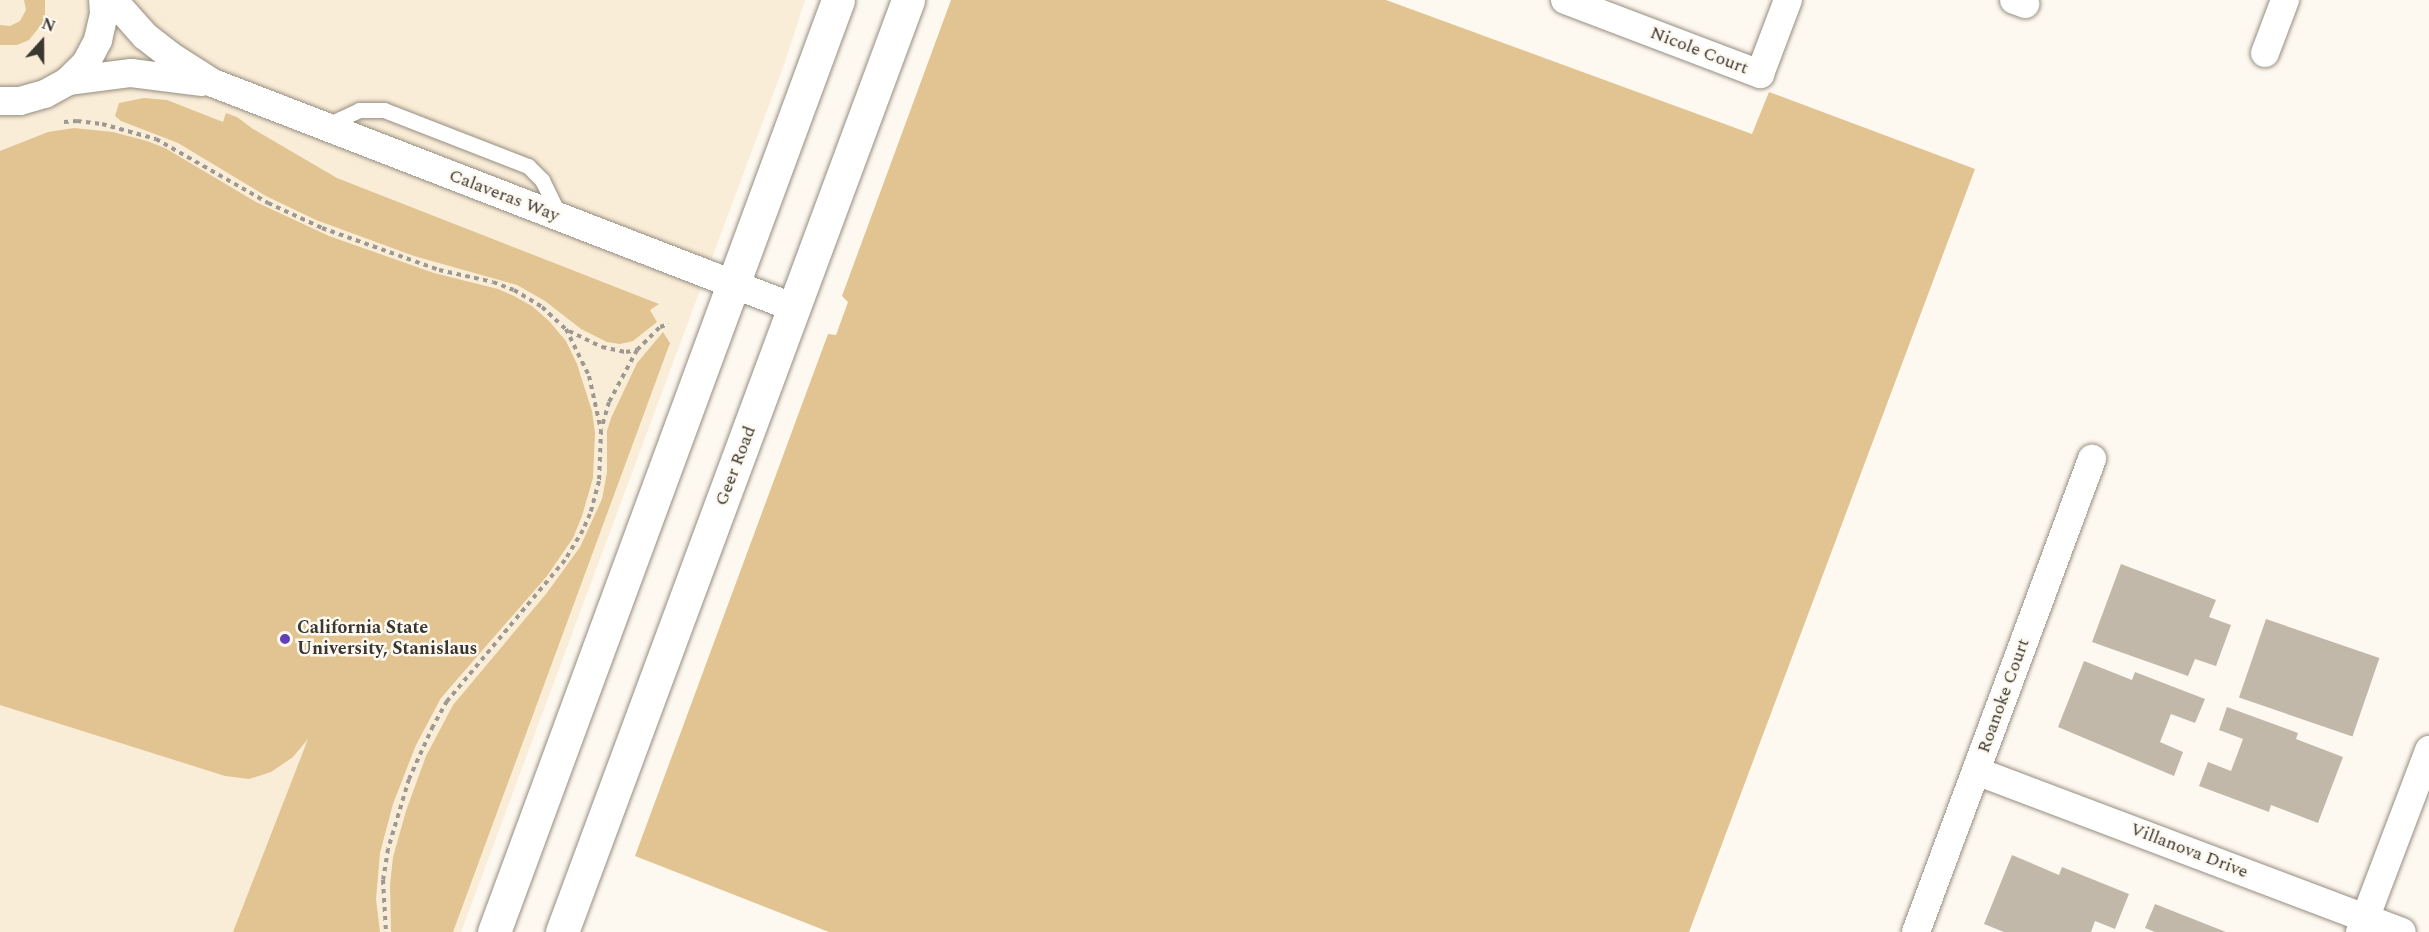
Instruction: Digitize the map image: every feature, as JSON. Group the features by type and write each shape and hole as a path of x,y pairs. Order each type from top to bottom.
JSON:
{"main road":[{"path":"494,932 838,0"},
{"name":"Geer Road","path":"562,932 908,0"}],"street":[{"path":"7,105 45,94 68,81 86,63 98,40 104,13 103,0"},
{"name":"Calaveras Way","path":"113,0 145,36 169,56 213,83 795,308"},
{"name":"Nicole Court","path":"1565,0 1760,74 1788,0"},
{"path":"2265,53 2285,0"},
{"name":"Calaveras Way","path":"68,81 131,73 213,83"},
{"name":"Roanoke Court","path":"1916,932 2092,459"},
{"path":"2363,925 2429,750"},
{"name":"Villanova Drive","path":"1976,771 2363,925 2402,932"}],"path":[{"path":"59,124 88,122 156,139 268,203 322,228 440,270 493,282 514,290 542,307 566,329 602,347 620,351 637,350"},
{"path":"601,430 609,402 637,350 660,327 669,324"},
{"path":"386,932 383,880 388,849 401,804 422,750 447,701 526,609 575,545 595,498 601,464 601,430 589,376 566,329"}],"shaded area":[{"name":"California State University, Stanislaus","path":"0,0 805,0 785,62 461,932 0,932"},
{"path":"24,0 45,0 45,20 29,40 17,45 0,45 0,25 10,26 20,21 26,10"},
{"path":"951,0 1386,0 1752,134 1769,92 1975,169 1689,932 829,932 635,856 828,334 836,335 848,302 842,296"},
{"path":"144,98 167,100 223,122 226,113 237,117 253,129 337,178 659,304 650,310 657,322 633,341 620,344 607,342 581,329 545,301 517,285 414,256 316,220 266,196 178,143 121,121 115,116 119,103"},
{"path":"74,128 113,132 147,141 165,148 256,202 329,236 434,273 498,289 514,296 532,306 549,321 566,341 577,364 592,411 595,433 593,478 582,516 573,538 547,576 441,698 416,745 393,804 380,853 376,899 380,932 233,932 308,739 293,757 271,772 249,779 225,776 0,705 0,151 48,132"},
{"path":"663,332 670,343 453,932 391,932 390,885 393,857 406,811 426,756 453,705 546,594 580,547 602,499 607,472 607,431 611,418 637,363"}],"building":[{"path":"2121,564 2216,600 2209,617 2231,625 2216,666 2195,659 2188,676 2092,642"},
{"path":"2266,619 2379,658 2352,737 2239,697"},
{"path":"2084,661 2132,680 2135,672 2205,699 2195,723 2171,714 2160,742 2183,752 2174,776 2058,727"},
{"path":"2227,707 2298,733 2296,739 2343,757 2318,823 2271,805 2269,812 2199,786 2208,762 2231,771 2243,739 2219,730"},
{"path":"2012,855 2059,875 2062,867 2129,894 2115,929 2095,921 2091,932 2004,932 1984,924"},
{"path":"2155,904 2226,932 2155,932 2145,928"}],"place":[{"name":"California State University, Stanislaus","path":"285,639"}]}
